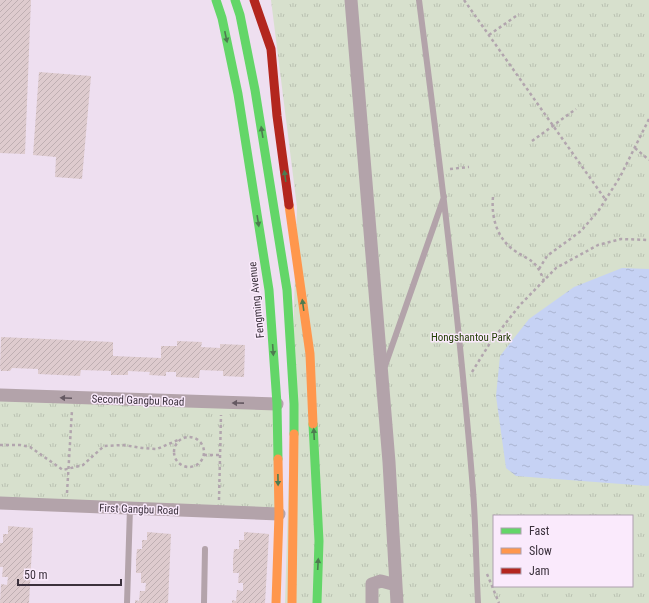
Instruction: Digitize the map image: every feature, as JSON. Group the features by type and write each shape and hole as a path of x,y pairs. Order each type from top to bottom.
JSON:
{"main road":[{"name":"Fengming Avenue","path":"216,0 222,18 238,94 269,290 277,404 279,514 276,603"},
{"path":"235,0 240,15 255,90 286,290 294,404 292,603"},
{"path":"254,0 271,49 277,116 310,354 319,541 317,603"}],"street":[{"path":"351,0 389,462 397,603"},
{"name":"Second Gangbu Road","path":"0,395 277,404"},
{"name":"First Gangbu Road","path":"0,503 279,514"},
{"path":"372,603 372,584 381,581 396,585"}],"lane":[{"path":"419,0 441,170 464,386 473,492 478,603"},
{"path":"381,375 444,196"},
{"path":"127,603 130,508"},
{"path":"204,603 205,549"}],"path":[{"path":"464,0 605,199"},
{"path":"489,35 519,14"},
{"path":"532,141 576,109"},
{"path":"539,269 547,256 581,231 599,210 620,177 649,119"},
{"path":"634,148 649,160"},
{"path":"441,170 469,167"},
{"path":"493,197 492,206 495,225 502,240 513,250 531,260 539,269 544,281"},
{"path":"464,386 490,343 520,306 556,268 598,245 621,239 649,240"},
{"path":"66,506 70,468 73,398"},
{"path":"218,512 221,403"},
{"path":"0,444 30,447 63,470 83,466 104,446 123,445 158,449 178,440 187,436 197,438 203,446 204,456 198,464 193,467 188,467 178,463 173,454 178,440"},
{"path":"204,456 220,455"}],"green space":[{"name":"Hongshantou Park","path":"271,0 649,0 649,603 285,603 297,207"},
{"path":"0,395 277,404 279,514 0,503"}],"water":[{"path":"622,268 649,269 649,485 516,476 506,468 496,396 500,356 529,319 574,287"}],"building":[{"path":"0,0 31,0 25,154 0,153"},
{"path":"39,72 91,76 82,179 55,177 56,157 33,155"},
{"path":"1,337 113,342 113,356 161,358 161,346 177,346 177,341 202,342 201,347 220,348 220,344 245,345 244,377 223,376 223,371 200,370 199,378 176,377 176,372 166,372 166,376 149,375 150,372 128,371 128,375 111,375 111,371 81,370 80,376 38,374 38,369 12,368 10,371 1,371"},
{"path":"8,526 33,528 29,603 0,603 1,584 7,585 8,577 2,577 3,567 0,567 0,543 3,543 3,534 8,534"},
{"path":"147,532 171,534 168,603 135,603 135,600 139,601 140,591 145,591 146,583 141,583 141,573 136,573 136,560 137,549 142,549 142,540 147,540"},
{"path":"244,532 269,534 265,603 232,603 232,600 236,601 237,590 243,591 243,583 238,583 239,573 233,573 233,560 234,549 239,549 239,540 244,540"}],"traffic: fast":[{"path":"216,0 222,18 238,94 269,290 277,404 278,459"},
{"path":"235,0 240,15 255,90 287,290 294,404 294,434"},
{"path":"313,424 319,541 317,603"}],"traffic: slow":[{"path":"289,205 310,354 313,424"},
{"path":"292,603 294,434"},
{"path":"276,603 279,514 278,459"}],"traffic: jam":[{"path":"254,0 271,49 277,116 289,205"}]}
